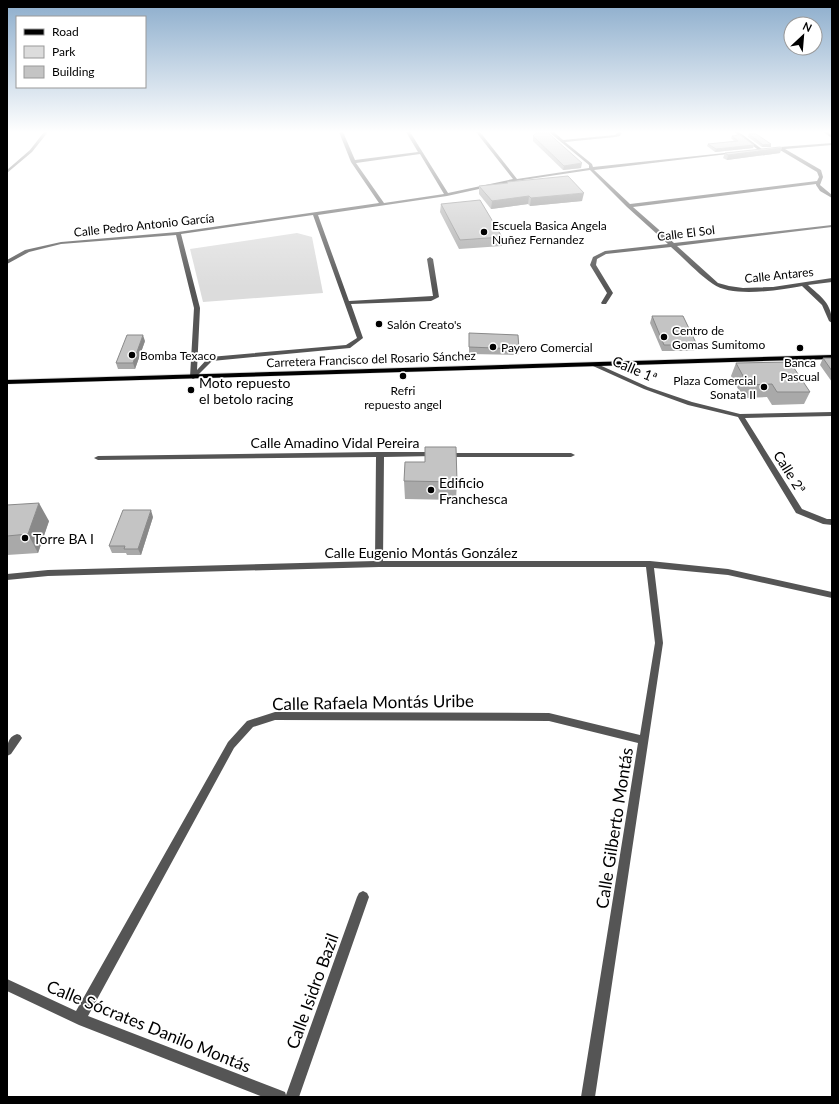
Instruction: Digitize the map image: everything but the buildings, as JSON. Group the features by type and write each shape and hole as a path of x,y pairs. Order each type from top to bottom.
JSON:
{"main road":[{"name":"Carretera Francisco del Rosario Sánchez","path":"7,382 832,357"}],"street":[{"path":"368,184 383,205"},
{"path":"440,184 447,195"},
{"name":"Calle Pedro Antonio García","path":"7,262 27,251 43,246 61,243 178,233 383,205 447,195 500,184"},
{"name":"Calle Antares","path":"605,184 671,245 716,284 726,288 751,291 832,280"},
{"path":"629,206 806,184"},
{"path":"818,184 822,190 832,197"},
{"path":"193,377 210,359 348,346 360,338 315,214"},
{"name":"Calle El Sol","path":"604,303 610,293 593,265 595,258 605,253 832,226"},
{"path":"178,233 197,308 193,377"},
{"path":"347,303 431,299 436,297 430,259"},
{"path":"803,284 825,304 832,321"},
{"name":"Calle 1ª","path":"595,365 646,388 690,404 740,416 832,414"},
{"name":"Calle 2ª","path":"740,416 799,511 826,522 832,522"},
{"path":"378,564 380,454"},
{"name":"Calle Amadino Vidal Pereira","path":"98,458 380,454 571,455"},
{"name":"Calle Eugenio Montás González","path":"7,577 48,573 378,564 650,564 728,572 832,595"},
{"name":"Calle Gilberto Montás","path":"588,1097 659,643 650,564"},
{"name":"Calle Rafaela Montás Uribe","path":"79,1019 231,745 250,724 275,716 549,717 644,740"},
{"path":"7,751 17,738"},
{"name":"Calle Isidro Bazil","path":"292,1097 364,897"},
{"name":"Calle Sócrates Danilo Montás","path":"7,985 79,1019 280,1097"}],"green space":[{"path":"297,233 312,237 323,293 203,302 190,249"}],"place":[{"name":"Escuela Basica Angela Nuñez Fernandez","path":"484,232"},
{"name":"Salón Creato's","path":"379,324"},
{"name":"Centro de Gomas Sumitomo","path":"664,337"},
{"name":"Payero Comercial","path":"493,347"},
{"name":"Banca Pascual","path":"800,348"},
{"name":"Bomba Texaco","path":"132,355"},
{"name":"Refri repuesto angel","path":"403,376"},
{"name":"Plaza Comercial Sonata II","path":"764,387"},
{"name":"Moto repuesto el betolo racing","path":"191,390"},
{"name":"Edificio Franchesca","path":"431,490"},
{"name":"Torre BA I","path":"25,538"}]}
